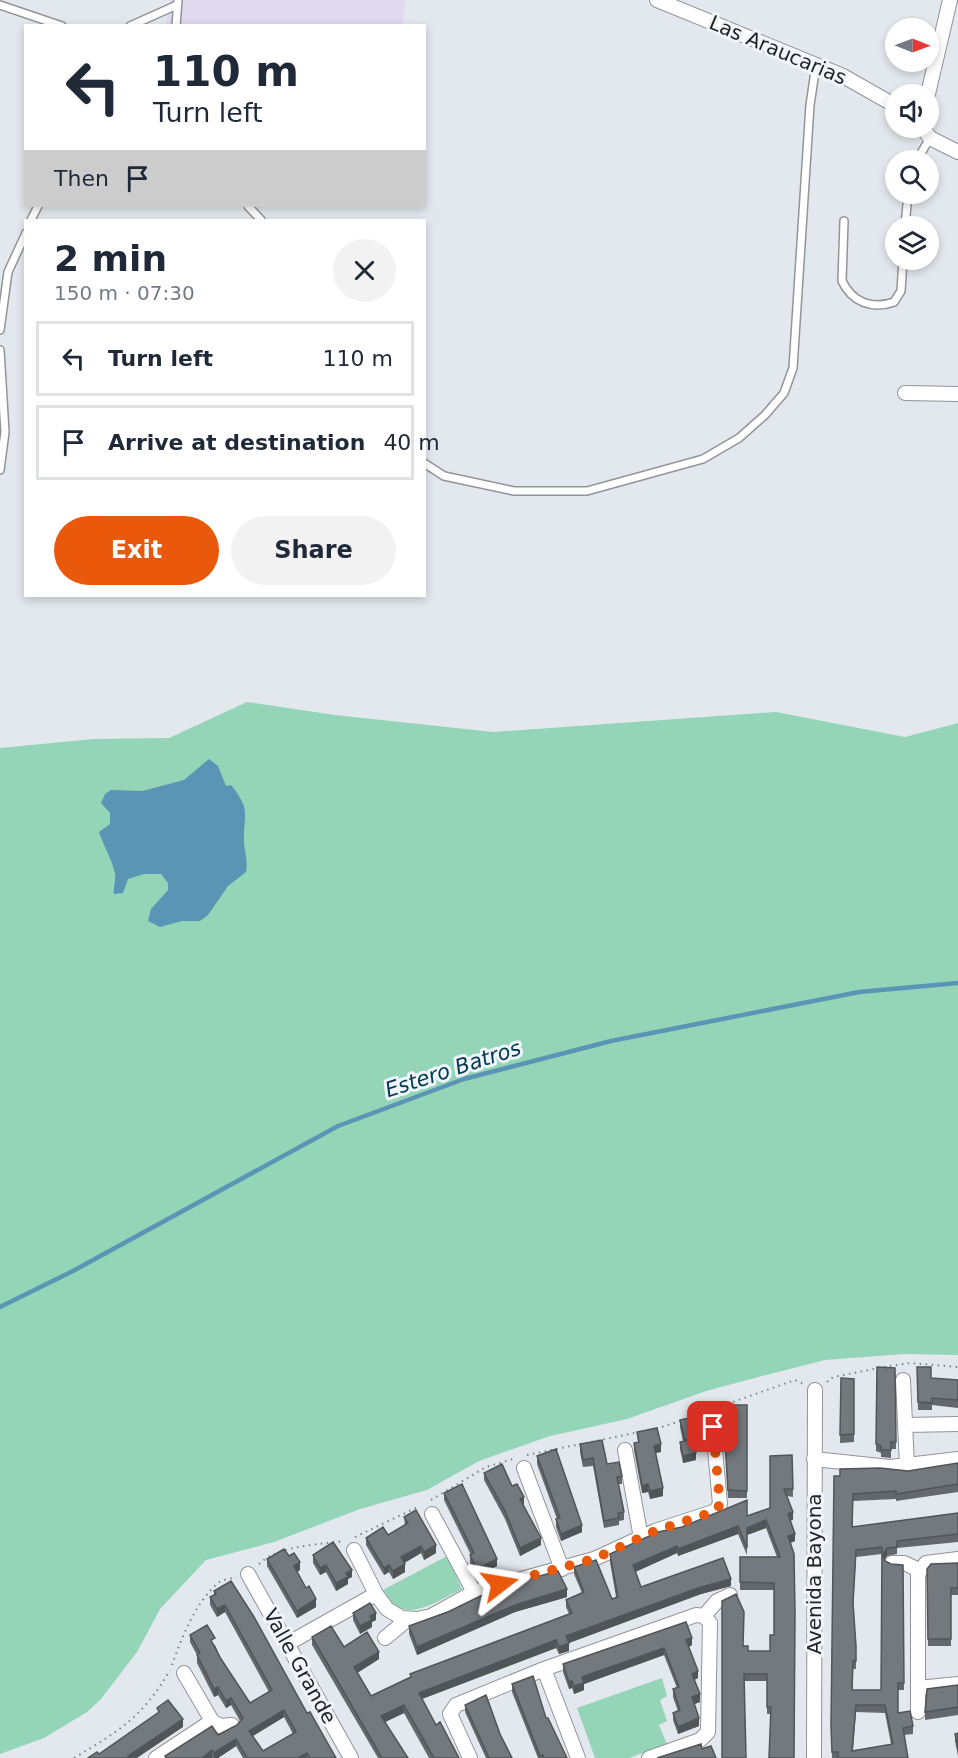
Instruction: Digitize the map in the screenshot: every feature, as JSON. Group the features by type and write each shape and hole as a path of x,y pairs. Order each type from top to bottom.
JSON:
{"street":[{"name":"Las Araucarias","path":"657,0 843,76 885,100"},
{"path":"930,84 950,0"},
{"path":"935,138 958,152"},
{"path":"904,393 958,394"},
{"path":"903,1380 907,1466"},
{"name":"Avenida Bayona","path":"814,1758 815,1390"},
{"path":"905,1425 958,1424"},
{"path":"354,1550 376,1594 391,1612 408,1619 431,1616 474,1592 594,1559 641,1538 718,1509 713,1427"},
{"path":"625,1450 641,1538"},
{"path":"814,1458 874,1466 907,1466 958,1459"},
{"path":"524,1468 562,1569"},
{"path":"432,1514 474,1592"},
{"path":"918,1712 917,1580 919,1570 931,1562 958,1559"},
{"path":"892,1563 912,1565 919,1570"},
{"name":"Valle Grande","path":"248,1574 351,1758"},
{"path":"287,1644 376,1594"},
{"path":"704,1616 717,1601 730,1595"},
{"path":"470,1758 451,1718 453,1707 544,1669 696,1615 704,1616 710,1623 708,1732 700,1740 649,1758"},
{"path":"384,1638 408,1619"},
{"path":"544,1669 578,1758"},
{"path":"184,1673 212,1721 220,1726 232,1725"},
{"path":"918,1688 958,1684"},
{"path":"156,1758 212,1721"}],"lane":[{"path":"134,24 178,2 177,24"},
{"path":"0,5 56,24"},
{"path":"426,464 444,476 514,491 587,491 703,459 739,438 765,415 784,393 793,368 810,105 816,65"},
{"path":"249,207 260,219"},
{"path":"844,221 842,281 857,300 872,305 894,302 901,291 902,270"},
{"path":"0,330 8,272 24,237"},
{"path":"0,350 5,432 0,470"}],"path":[{"path":"815,1390 833,1377 910,1363 958,1367"},
{"path":"74,1758 134,1719 159,1690 170,1669 183,1632 202,1603 219,1582 248,1574"}],"shaded area":[{"path":"170,0 405,0 402,24 166,24"}],"green space":[{"path":"247,702 335,715 493,732 776,712 905,737 958,723 958,1355 904,1354 825,1360 706,1391 627,1419 550,1436 479,1461 427,1490 360,1509 274,1542 206,1560 160,1609 137,1652 101,1699 87,1712 44,1738 0,1754 0,748 93,739 169,738"},
{"path":"447,1556 462,1589 428,1606 411,1610 395,1605 383,1590"},
{"path":"662,1678 667,1696 660,1700 667,1721 659,1725 667,1744 629,1758 595,1758 577,1708"}],"water":[{"path":"209,759 218,766 226,786 231,785 244,807 246,872 228,886 208,915 200,921 182,921 160,927 148,921 151,909 168,890 168,883 161,874 144,874 128,879 123,893 114,894 114,869 99,832 110,824 110,813 101,803 105,794 111,790 142,791 184,780"}],"building":[{"path":"877,1367 895,1368 896,1442 891,1442 891,1450 881,1450 881,1446 876,1444"},
{"path":"917,1367 931,1367 931,1378 958,1380 958,1400 932,1398 932,1403 918,1402"},
{"path":"841,1378 854,1379 854,1434 840,1435"},
{"path":"727,1405 747,1405 747,1491 728,1490 725,1441"},
{"path":"694,1417 698,1437 685,1440 680,1420"},
{"path":"657,1428 661,1444 654,1446 663,1488 650,1491 648,1484 642,1486 634,1443 639,1442 637,1432"},
{"path":"693,1439 696,1453 683,1456 680,1442"},
{"path":"602,1440 607,1464 619,1462 622,1476 617,1477 624,1512 618,1513 619,1518 604,1521 593,1458 583,1460 580,1444"},
{"path":"556,1449 582,1525 561,1534 556,1519 560,1518 537,1456"},
{"path":"792,1455 793,1489 784,1489 793,1512 788,1514 795,1534 788,1536 794,1554 794,1758 769,1758 771,1707 767,1707 767,1674 744,1674 746,1758 722,1758 722,1601 736,1594 744,1612 743,1646 748,1646 748,1651 770,1651 770,1635 774,1635 774,1583 740,1582 740,1557 780,1557 766,1520 747,1528 747,1548 738,1526 678,1549 677,1546 633,1565 641,1587 723,1558 731,1579 701,1587 566,1636 569,1643 559,1647 556,1640 419,1693 436,1725 440,1722 459,1758 434,1758 404,1705 381,1716 408,1758 382,1758 312,1637 331,1626 344,1647 367,1632 379,1652 354,1667 371,1696 411,1677 410,1674 572,1613 566,1600 584,1592 574,1567 596,1560 612,1599 618,1597 610,1554 658,1532 682,1527 747,1500 747,1516 770,1508 770,1456"},
{"path":"958,1463 958,1484 896,1494 896,1491 853,1494 852,1527 958,1513 958,1534 897,1541 897,1547 887,1548 883,1555 885,1561 891,1564 903,1565 904,1683 898,1683 898,1713 910,1711 913,1726 903,1728 908,1758 838,1758 838,1752 832,1752 831,1727 834,1476 840,1476 840,1469 880,1468 908,1471","holes":["882,1547 881,1690 852,1690 853,1661 856,1661 853,1603 856,1550","856,1705 885,1705 893,1744 852,1751"]},
{"path":"502,1464 512,1486 517,1484 524,1497 520,1499 541,1538 520,1548 505,1511 484,1473"},
{"path":"462,1484 497,1559 477,1569 470,1555 474,1553 444,1493"},
{"path":"416,1510 436,1545 424,1552 421,1546 401,1557 405,1564 393,1571 389,1565 384,1568 366,1538 383,1527 388,1535 408,1523 404,1517"},
{"path":"333,1542 352,1570 346,1573 348,1577 336,1583 326,1565 320,1568 313,1555"},
{"path":"284,1549 289,1556 294,1553 300,1562 294,1566 306,1588 309,1586 316,1599 297,1611 267,1559"},
{"path":"958,1563 958,1588 951,1588 951,1639 928,1639 927,1569 931,1564"},
{"path":"558,1571 567,1589 515,1605 417,1647 409,1626 448,1612 499,1587 503,1590 529,1579"},
{"path":"231,1581 254,1617 307,1713 310,1712 336,1758 310,1758 307,1753 298,1758 247,1758 236,1739 214,1753 212,1750 202,1758 166,1758 165,1756 212,1726 218,1735 237,1725 243,1718 231,1698 226,1701 218,1687 214,1689 197,1655 200,1653 190,1635 207,1625 215,1638 211,1640 221,1659 250,1703 272,1690 225,1605 217,1609 210,1597 216,1594 214,1591","holes":["284,1710 296,1732 263,1751 249,1731"]},
{"path":"370,1603 376,1613 370,1616 372,1620 360,1626 353,1613"},
{"path":"686,1622 692,1638 686,1640 698,1671 692,1674 700,1694 692,1697 699,1718 678,1727 673,1713 680,1710 673,1689 679,1687 664,1648 582,1677 584,1683 574,1686 572,1681 569,1682 563,1664"},
{"path":"533,1676 546,1718 567,1758 540,1756 512,1684"},
{"path":"958,1685 958,1707 925,1712 927,1689"},
{"path":"486,1695 500,1734 512,1758 489,1758 465,1705"},
{"path":"168,1700 183,1719 128,1756 129,1758 88,1758 97,1752 99,1754 159,1712 157,1708"},
{"path":"958,1733 958,1749 955,1734"},
{"path":"701,1744 702,1749 711,1746 716,1758 657,1758"}],"waterway":[{"name":"Estero Batros","path":"0,1307 73,1271 338,1126 464,1079 611,1041 859,992 958,983"}],"route":[{"path":"500,1584 594,1559 655,1531 716,1511 720,1504 713,1427"}]}
